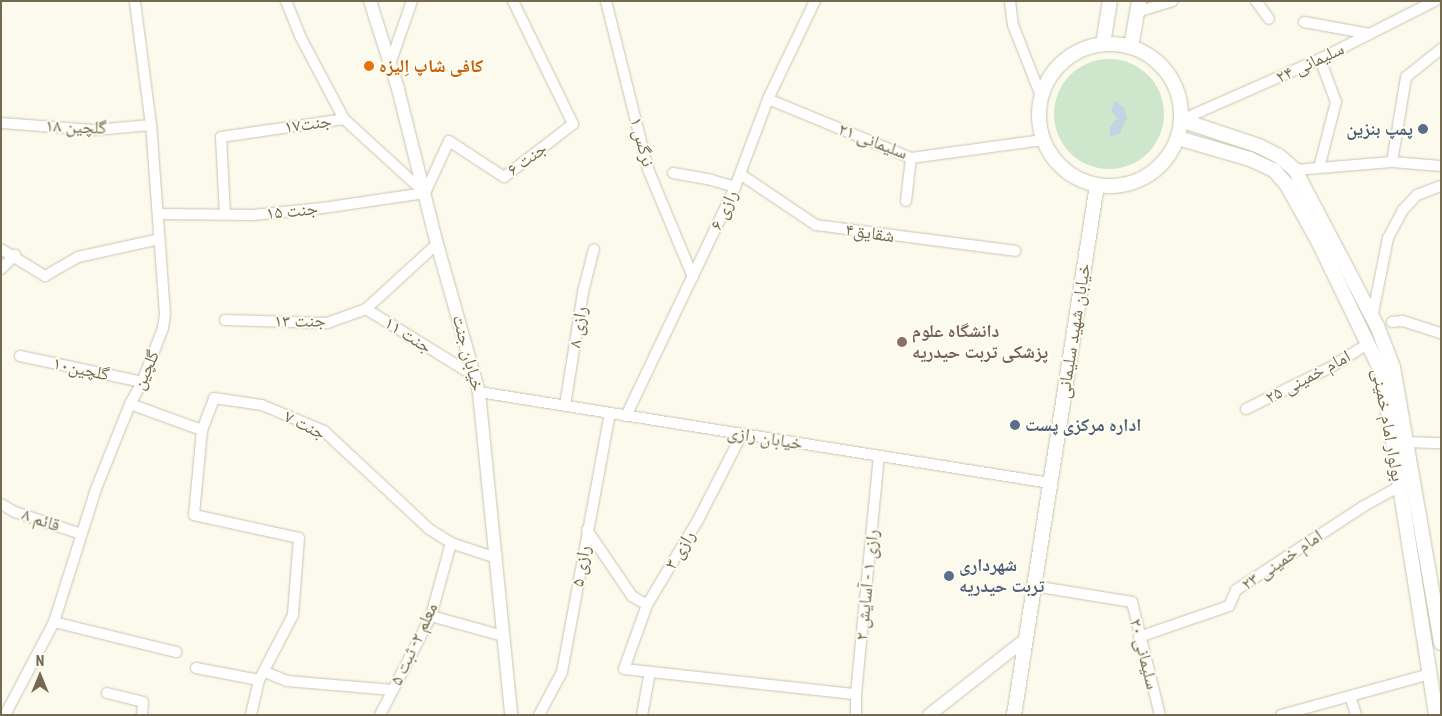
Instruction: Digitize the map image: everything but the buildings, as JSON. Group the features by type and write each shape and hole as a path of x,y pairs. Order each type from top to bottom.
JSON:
{"main road":[{"path":"1103,44 1110,1"},
{"path":"1131,47 1138,6"},
{"path":"1103,44 1131,47 1148,55 1163,67 1177,92 1182,120 1178,138 1168,156 1154,171 1137,181 1117,186 1096,185 1079,180 1064,170 1051,156 1043,140 1038,118 1041,96 1047,80 1057,66 1071,55 1086,47 1103,44"},
{"name":"بولوار امام خمینی","path":"1182,120 1259,146 1279,156 1295,170 1372,318 1393,367 1441,643"},
{"name":"بولوار امام خمینی","path":"1178,138 1250,160 1274,170 1287,185 1369,343 1382,373 1436,715"},
{"name":"خیابان شهید سلیمانی","path":"1014,715 1096,185"},
{"path":"1398,483 1413,476"}],"street":[{"name":"گلچین","path":"5,715 54,622 82,534 130,404 142,382 163,328 164,314 151,125 134,1"},
{"path":"286,1 300,36 344,119"},
{"name":"خیابان جنت","path":"370,1 390,64 437,244 479,392 497,558 511,715"},
{"path":"390,64 412,1"},
{"name":"جنت ۶","path":"425,193 449,141 504,178 573,124 513,1"},
{"name":"نرگس ۱","path":"606,1 648,169 693,277"},
{"name":"رازی ۶","path":"626,416 740,174 768,99 815,1"},
{"path":"1010,1 1013,24 1041,96"},
{"path":"1138,6 1172,1"},
{"path":"1256,1 1269,19"},
{"name":"سلیمانی ۲۴","path":"1182,120 1320,59 1438,2"},
{"path":"1304,22 1370,34"},
{"path":"1392,162 1406,77 1441,49"},
{"path":"1319,168 1336,102 1320,59"},
{"name":"سلیمانی ۲۱","path":"768,99 911,158 1043,140"},
{"name":"جنت۱۷","path":"224,214 221,136 344,119 425,193"},
{"name":"گلچین ۱۸","path":"1,123 94,130 151,125"},
{"path":"906,201 911,158"},
{"path":"1295,170 1392,162 1441,166"},
{"path":"673,173 711,180 734,187"},
{"name":"شقایق۴","path":"740,174 816,226 1015,251"},
{"path":"1372,318 1388,238 1403,210 1416,195 1441,186"},
{"name":"جنت ۱۵","path":"158,214 253,215 323,208 425,193"},
{"path":"1,249 15,255 45,276 78,257 159,239"},
{"name":"جنت ۱۳","path":"224,320 326,323 366,309 437,244"},
{"name":"رازی ۸","path":"565,406 583,292 594,249"},
{"path":"1,269 15,255"},
{"name":"جنت ۱۱","path":"366,309 476,377"},
{"path":"1392,322 1402,321 1441,333"},
{"name":"امام خمینی ۲۵","path":"1246,410 1331,367 1369,343"},
{"name":"گلچین۱۰","path":"20,356 142,382"},
{"name":"خیابان رازی","path":"479,392 1050,483"},
{"name":"جنت ۷","path":"202,430 214,398 262,405 324,431 428,529 451,543 497,558"},
{"path":"130,404 202,430 194,515 299,538 293,615 262,676 250,715"},
{"name":"رازی ۵","path":"541,714 562,672 610,413"},
{"name":"رازی ۳","path":"650,672 624,669 647,605 698,520 742,434"},
{"path":"1407,442 1441,443"},
{"name":"رازی ۱ - آسایش ۲","path":"856,715 856,694 879,456"},
{"name":"امام خمینی ۲۳","path":"1139,637 1229,606 1236,590 1398,483"},
{"name":"قائم ۸","path":"1,504 14,512 82,534"},
{"path":"587,530 632,596 647,605"},
{"name":"معلم ۲- ثبت ۵","path":"380,715 431,616 451,543"},
{"name":"سلیمانی ۲۰","path":"1034,586 1132,602 1139,637 1160,715"},
{"path":"431,616 503,636"},
{"path":"54,622 176,652"},
{"path":"929,715 1026,639"},
{"path":"196,668 287,681 393,690"},
{"path":"642,715 650,672 856,694"},
{"path":"1281,715 1430,674"},
{"path":"107,693 144,702 142,715"},
{"path":"1350,696 1356,715"}],"green space":[{"path":"1109,59 1130,63 1148,75 1160,93 1164,114 1160,135 1148,153 1130,165 1109,169 1088,165 1070,153 1058,135 1054,114 1058,93 1070,75 1088,63"}],"water":[{"path":"1115,101 1124,108 1127,118 1120,133 1110,137 1110,127 1115,120 1118,120 1111,110"}],"place":[{"name":"کافی شاپ اِلیزه","path":"369,66"},
{"name":"پمپ بنزین","path":"1423,129"},
{"name":"دانشگاه علوم پزشکی تربت حیدریه","path":"902,342"},
{"name":"اداره مرکزی پست","path":"1015,425"},
{"name":"شهرداری تربت حیدریه","path":"949,576"}]}
